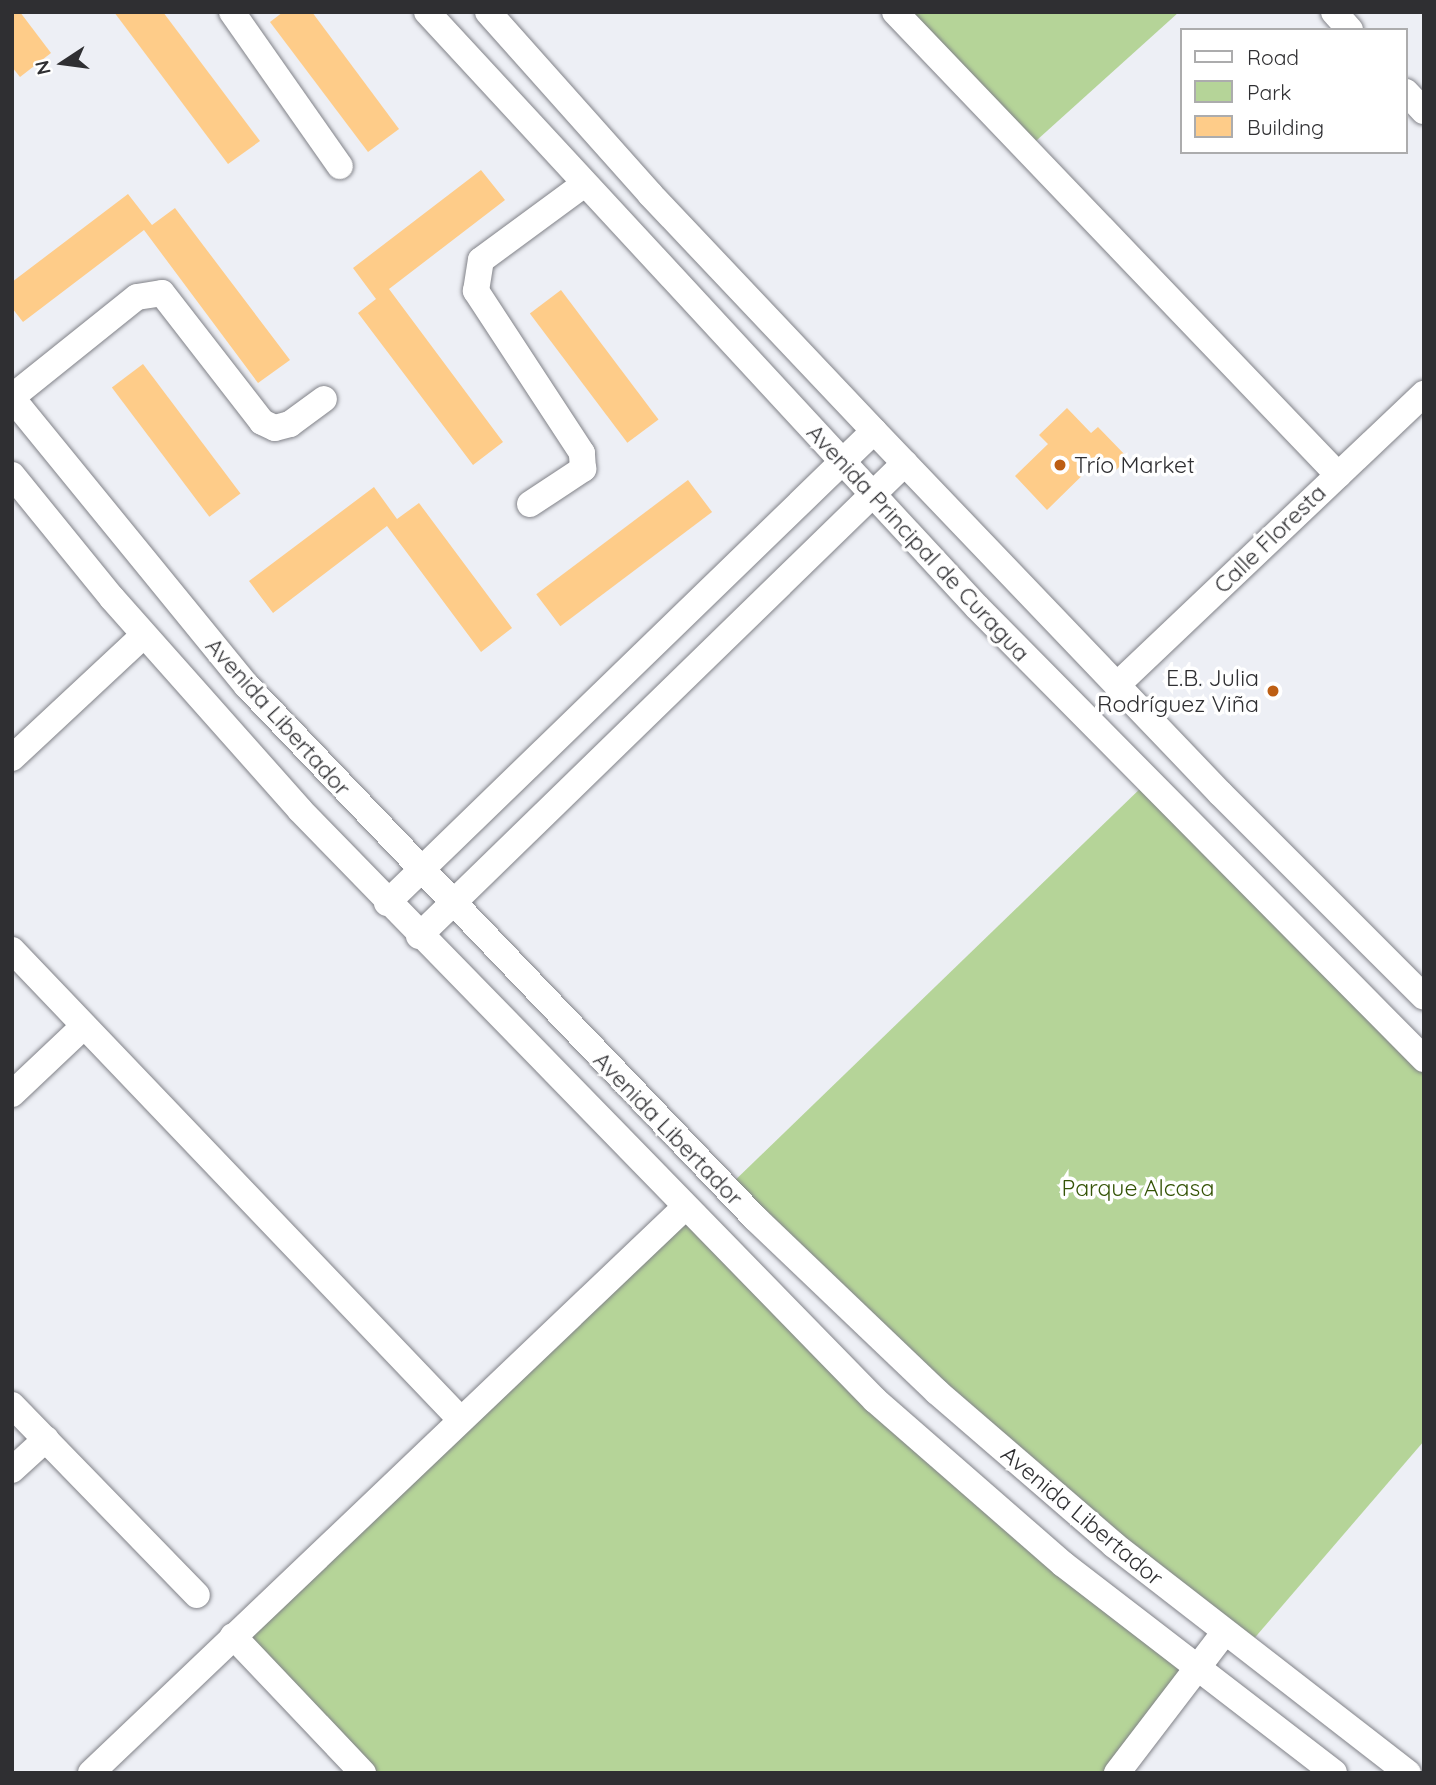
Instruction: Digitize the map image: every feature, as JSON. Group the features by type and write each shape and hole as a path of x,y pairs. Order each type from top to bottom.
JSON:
{"street":[{"path":"232,12 340,166"},
{"name":"Avenida Principal de Curagua","path":"488,12 650,194 874,432 1117,685 1424,997"},
{"path":"895,12 1338,475"},
{"path":"1334,12 1348,28"},
{"name":"Avenida Principal de Curagua","path":"442,17 583,185 872,495 1191,828 1424,1059"},
{"path":"1408,94 1424,111"},
{"path":"530,505 583,469 582,453 475,291 481,260 583,185"},
{"path":"12,397 137,297 162,293 262,422 275,428 290,425 324,399"},
{"name":"Calle Floresta","path":"1117,685 1424,394"},
{"name":"Avenida Libertador","path":"12,397 198,630 420,870 681,1143 877,1337 1114,1545 1224,1633 1408,1773"},
{"path":"387,902 874,432"},
{"path":"419,936 905,463"},
{"name":"Avenida Libertador","path":"12,475 144,635 387,902 684,1208 940,1458 1198,1668 1334,1773"},
{"path":"12,758 144,635"},
{"path":"12,950 461,1420"},
{"path":"12,1094 84,1026"},
{"path":"91,1773 684,1208"},
{"path":"12,1405 197,1595"},
{"path":"12,1470 46,1439"},
{"path":"1117,1773 1224,1633"},
{"path":"233,1636 363,1773"}],"green space":[{"path":"895,12 1179,12 1027,149"},
{"name":"Parque Alcasa","path":"1146,783 1424,1059 1424,1441 1245,1649 726,1189"},
{"path":"684,1208 826,1352 1198,1668 1117,1773 363,1773 233,1636"}],"building":[{"path":"12,12 20,12 51,53 20,77 12,67"},
{"path":"114,12 163,12 260,141 228,164"},
{"path":"283,12 312,12 399,129 368,152 270,22"},
{"path":"481,170 505,200 389,289 503,442 473,465 358,313 376,299 353,268"},
{"path":"128,194 152,225 175,208 290,360 258,383 144,230 23,322 12,308 12,282"},
{"path":"561,290 658,419 627,443 530,313"},
{"path":"143,364 240,493 209,517 112,387"},
{"name":"Trío Market","path":"1067,408 1091,433 1098,427 1128,458 1114,472 1101,457 1047,510 1015,476 1048,444 1039,435"},
{"path":"688,480 712,512 560,626 536,594"},
{"path":"374,487 397,519 419,503 512,628 481,652 387,526 273,613 249,581"}],"place":[{"name":"Trío Market","path":"1060,465"},
{"name":"E.B. Julia Rodríguez Viña","path":"1273,691"}]}
